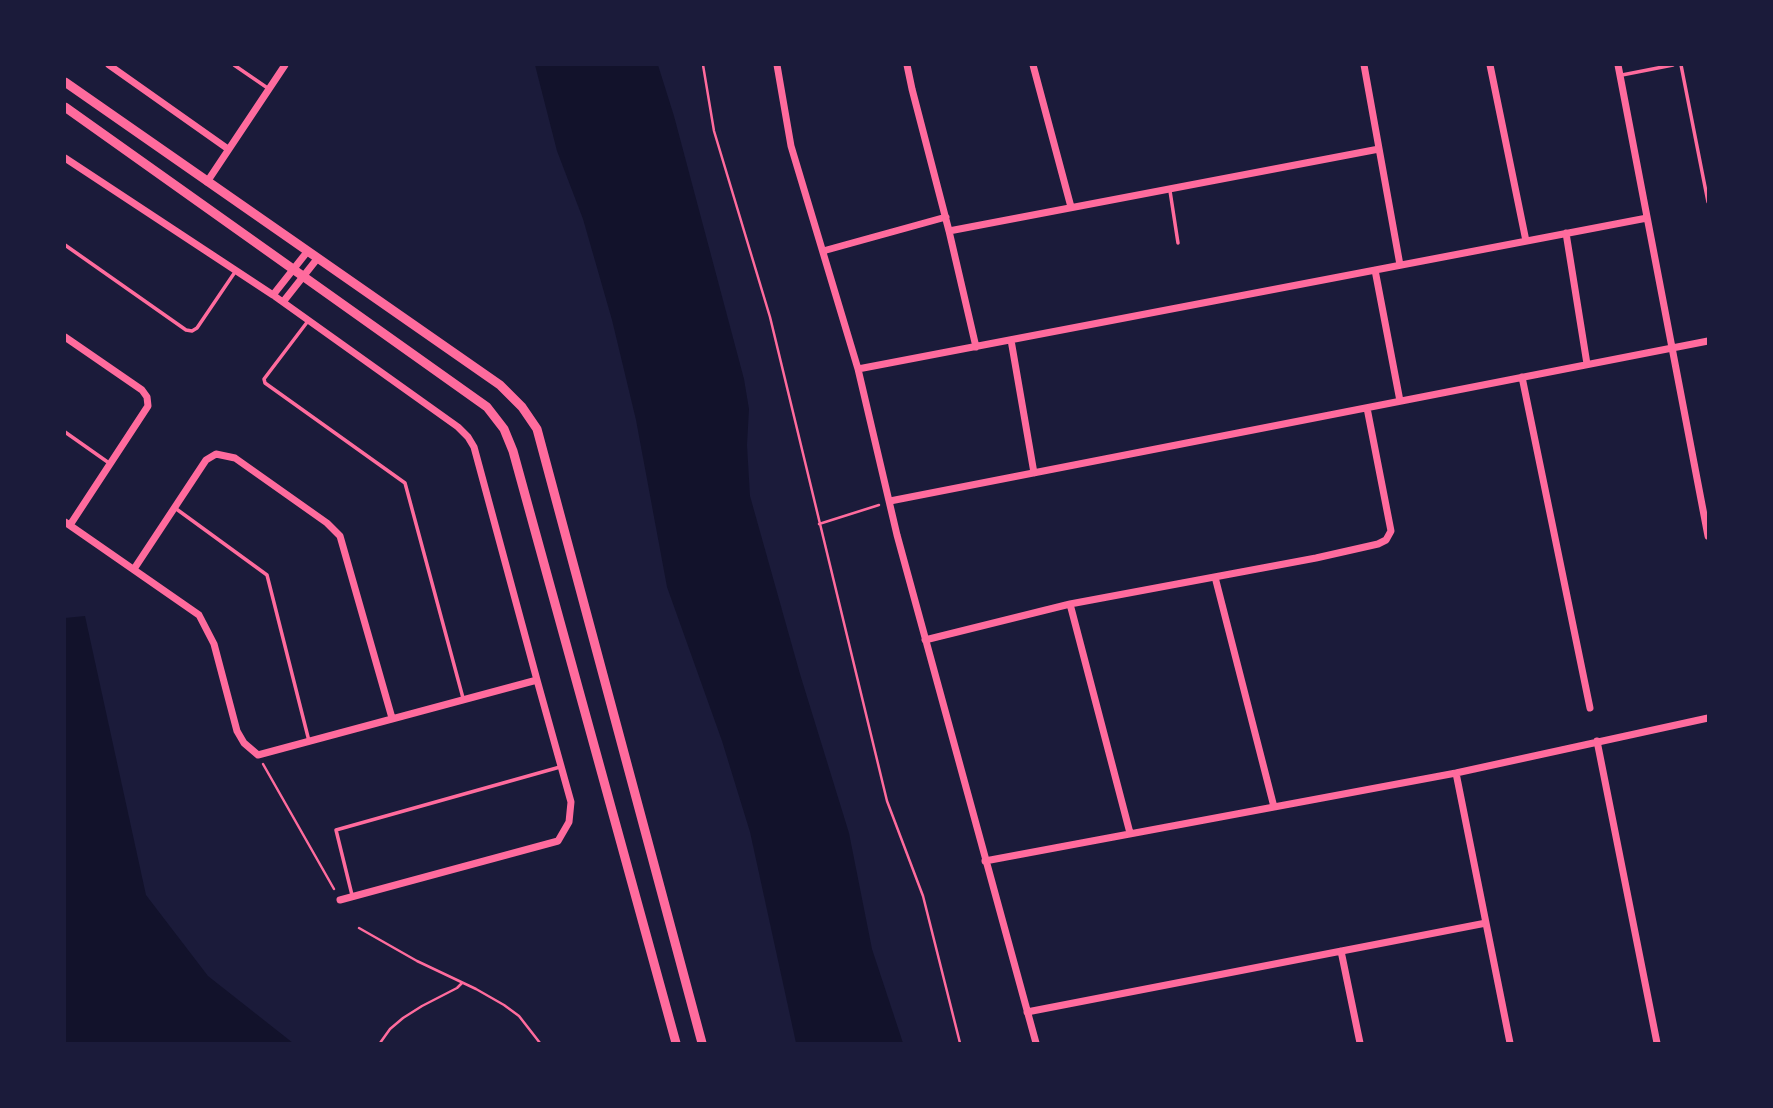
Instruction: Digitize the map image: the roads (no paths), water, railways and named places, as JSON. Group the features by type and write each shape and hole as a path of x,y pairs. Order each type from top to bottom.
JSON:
{"street":[{"path":"108,65 228,149"},
{"path":"206,182 285,65"},
{"path":"777,65 791,146 858,369 900,546 1036,1043"},
{"path":"907,65 976,346"},
{"path":"1033,65 1071,207"},
{"path":"1364,65 1400,265"},
{"path":"1490,65 1526,241"},
{"path":"1618,65 1708,536"},
{"path":"65,82 500,385 522,407 537,429 702,1043"},
{"path":"65,107 487,407 503,429 513,451 676,1043"},
{"path":"949,231 1379,149"},
{"path":"65,158 274,295 458,427 474,447 571,802 569,822 558,841 340,900"},
{"path":"823,251 946,217"},
{"path":"858,369 1647,218"},
{"path":"1566,233 1587,364"},
{"path":"274,295 307,252"},
{"path":"283,302 317,259"},
{"path":"1375,270 1400,401"},
{"path":"65,337 142,390 147,397 148,406 67,524 199,615 215,644 237,731 244,743 258,755 537,680"},
{"path":"1012,340 1034,473"},
{"path":"890,501 1708,341"},
{"path":"1522,377 1590,708"},
{"path":"925,640 1070,604 1378,544 1385,540 1391,531 1367,408"},
{"path":"134,569 206,460 216,454 235,458 327,523 340,536 392,718"},
{"path":"1215,576 1274,807"},
{"path":"1070,604 1130,833"},
{"path":"985,861 1456,773 1708,718"},
{"path":"1597,741 1657,1043"},
{"path":"1456,773 1510,1043"},
{"path":"1027,1012 1486,923"},
{"path":"1341,951 1360,1043"}],"lane":[{"path":"234,65 269,89"},
{"path":"1620,76 1673,65"},
{"path":"1681,65 1708,202"},
{"path":"1169,189 1178,243"},
{"path":"65,245 186,330 192,331 197,328 236,270"},
{"path":"309,320 264,379 265,383 405,483 463,700"},
{"path":"65,432 110,464"},
{"path":"175,508 267,575 309,741"},
{"path":"352,897 336,832 338,829 561,767"}]}
